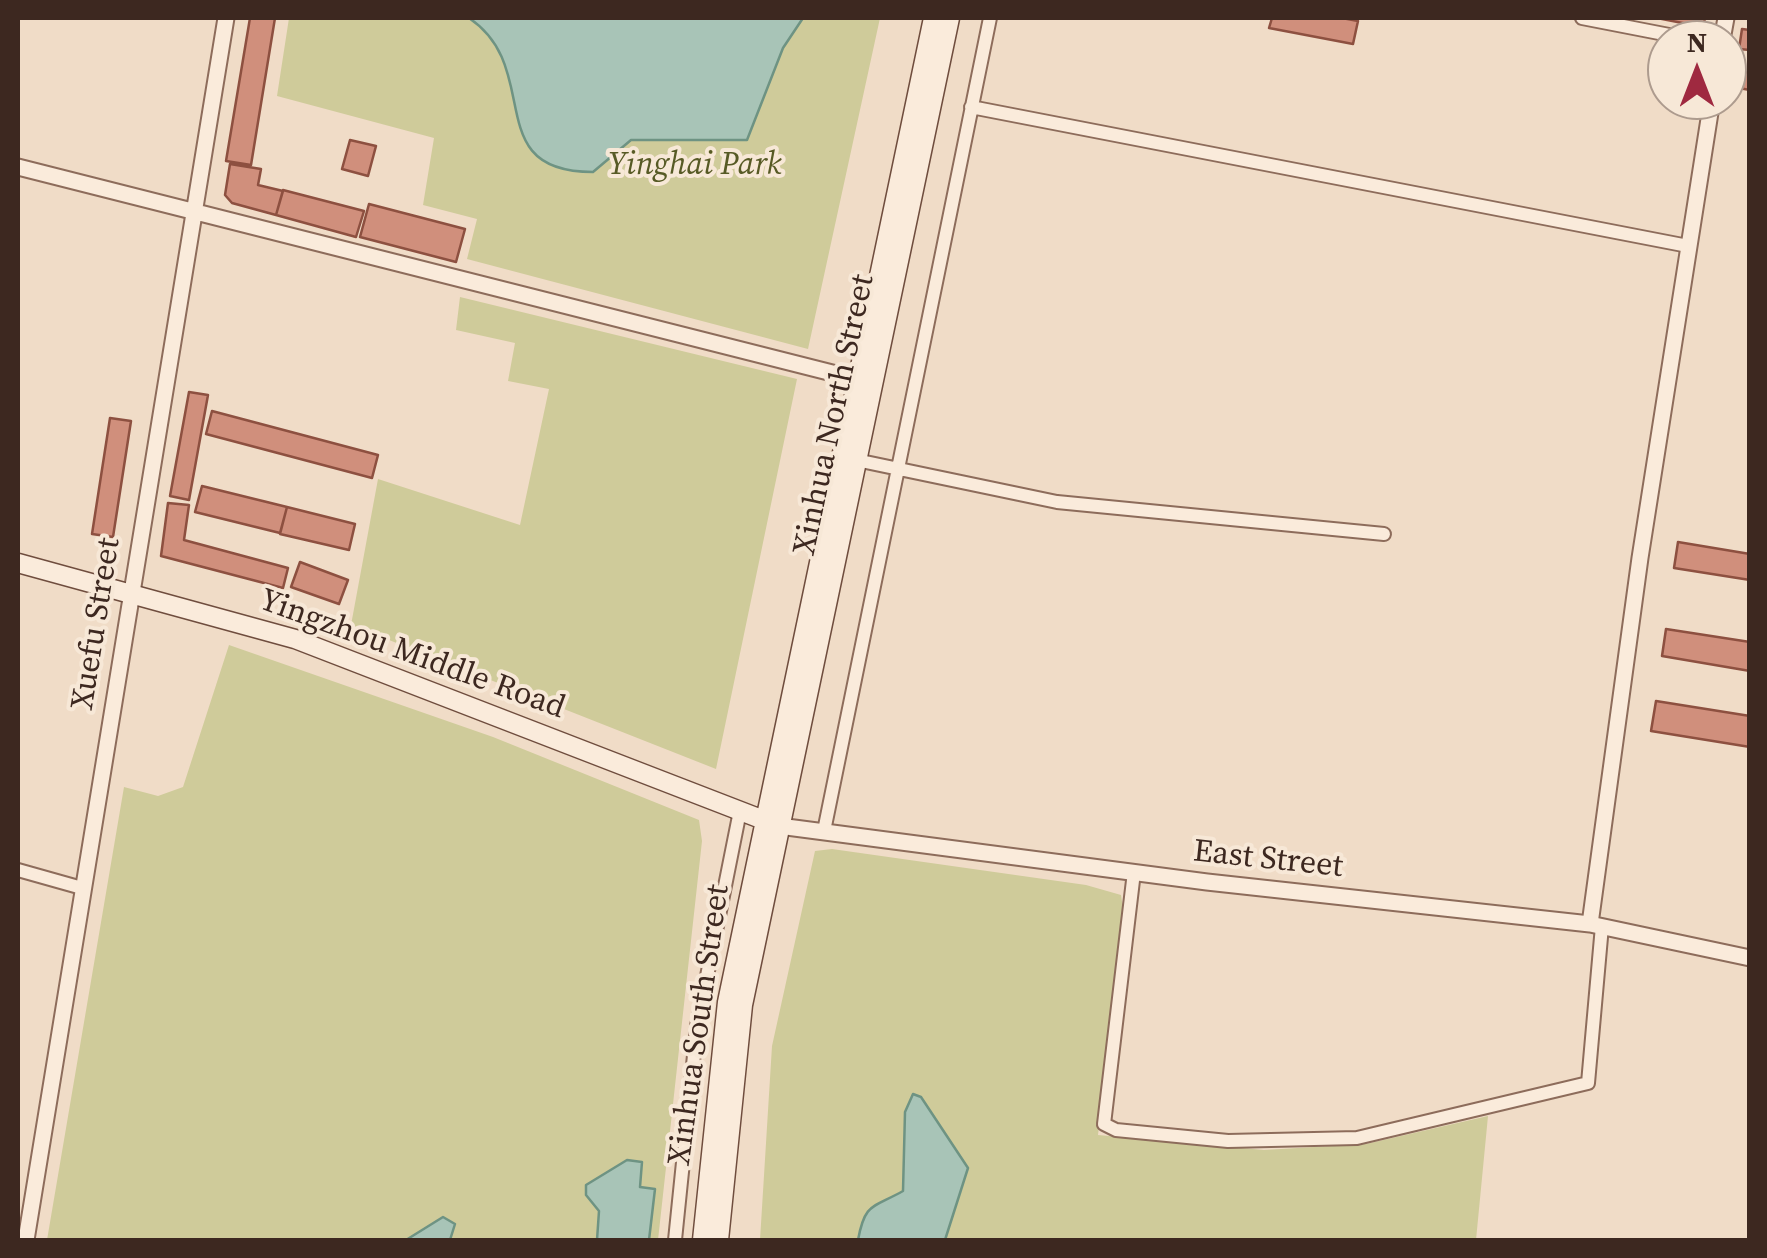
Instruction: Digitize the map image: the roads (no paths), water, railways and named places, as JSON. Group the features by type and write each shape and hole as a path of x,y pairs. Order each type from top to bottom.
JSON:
{"main road":[{"name":"Xinhua North Street","path":"771,823 856,379 933,18"},
{"name":"Xinhua North Street","path":"771,823 856,460 950,18"},
{"name":"Yingzhou Middle Road","path":"18,563 295,638 771,823"},
{"name":"Xinhua South Street","path":"702,1240 727,1002 771,823"},
{"name":"Xinhua South Street","path":"718,1240 743,1004 771,823"}],"street":[{"name":"Xuefu Street","path":"26,1240 226,18"},
{"path":"824,831 990,18"},
{"path":"1582,18 1647,31"},
{"path":"972,108 1688,246"},
{"path":"1134,872 1104,1124 1116,1130 1228,1141 1358,1138 1588,1082 1596,925 1688,246 1709,120"},
{"path":"18,167 856,379"},
{"path":"856,460 1057,502 1384,534"},
{"path":"675,1240 696,1026 740,811"},
{"name":"East Street","path":"771,823 1134,872 1596,925 1750,958"},
{"path":"18,870 82,888"}],"park label":[{"name":"Yinghai Park","path":"695,166"}]}
